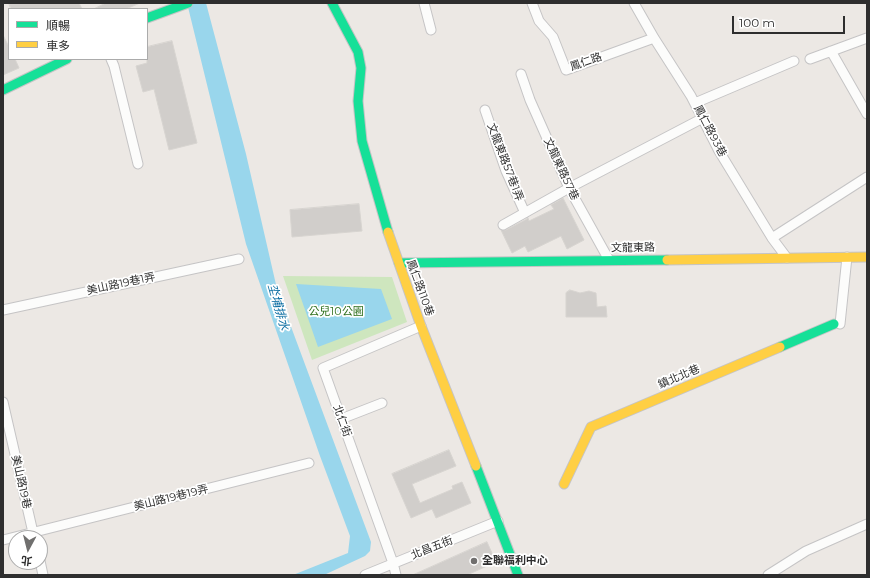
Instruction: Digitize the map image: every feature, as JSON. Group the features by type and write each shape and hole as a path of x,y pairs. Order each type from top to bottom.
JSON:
{"street":[{"path":"148,18 188,3"},
{"name":"鳳仁路110巷","path":"332,3 358,52 361,68 358,101 362,141 398,263 518,575"},
{"path":"424,3 431,30"},
{"name":"鳳仁路","path":"532,3 539,21 553,37 566,70 654,38"},
{"name":"鳳仁路93巷","path":"634,3 695,103 719,151 772,238 787,258"},
{"path":"810,59 866,40"},
{"path":"831,51 867,114"},
{"path":"3,90 65,60"},
{"path":"111,60 138,164"},
{"path":"695,103 794,62"},
{"name":"文龍東路57巷","path":"520,74 569,188 609,260"},
{"name":"文龍東路57巷1弄","path":"485,110 506,171 525,213"},
{"path":"503,225 569,188 703,118"},
{"path":"772,238 867,177"},
{"name":"鎮北北巷","path":"564,484 591,427 837,324 847,257"},
{"name":"文龍東路","path":"398,263 867,257"},
{"name":"美山路19巷1弄","path":"3,310 239,259"},
{"name":"北仁街","path":"396,575 323,368 421,326"},
{"name":"美山路19巷","path":"3,402 33,530"},
{"path":"341,419 382,403"},
{"name":"美山路19巷19弄","path":"48,531 309,463"},
{"name":"北昌五街","path":"365,575 498,521"},
{"path":"768,575 806,551 867,524"}],"green space":[{"name":"公兒10公園","path":"283,276 392,277 407,322 312,360"}],"water":[{"name":"坔埔排水","path":"187,3 206,3 246,154 277,289 371,542 370,551 365,556 324,575 293,575 348,553 350,536 320,456 246,244"},
{"path":"296,284 381,289 392,319 318,347"}],"building":[{"path":"9,3 79,3 82,8 11,8"},
{"path":"106,3 140,3 128,8 96,8"},
{"path":"3,35 8,45 8,60 15,60 19,68 3,75"},
{"path":"172,41 197,143 169,150 154,89 143,92 136,66 147,63 148,47"},
{"path":"563,198 584,240 567,249 561,236 528,252 525,246 512,253 501,230 506,230 528,218 529,221 554,209 551,205"},
{"path":"359,204 362,231 292,237 290,210"},
{"path":"570,290 580,293 589,291 596,293 597,307 606,306 607,317 566,317 566,293"},
{"path":"449,450 456,466 412,484 420,503 453,489 452,486 462,482 471,503 436,518 432,509 411,518 392,474"},
{"path":"487,542 496,562 467,575 413,575"}],"traffic: fast":[{"path":"148,18 188,3"},
{"path":"332,3 358,52 361,68 358,101 362,141 388,232"},
{"path":"3,90 65,60"},
{"path":"399,263 667,260"},
{"path":"780,347 834,324"},
{"path":"476,466 518,575"}],"traffic: slow":[{"path":"388,232 421,326 476,466"},
{"path":"667,260 867,257"},
{"path":"564,484 591,427 780,347"}],"place":[{"name":"全聯福利中心","path":"474,561"}]}
